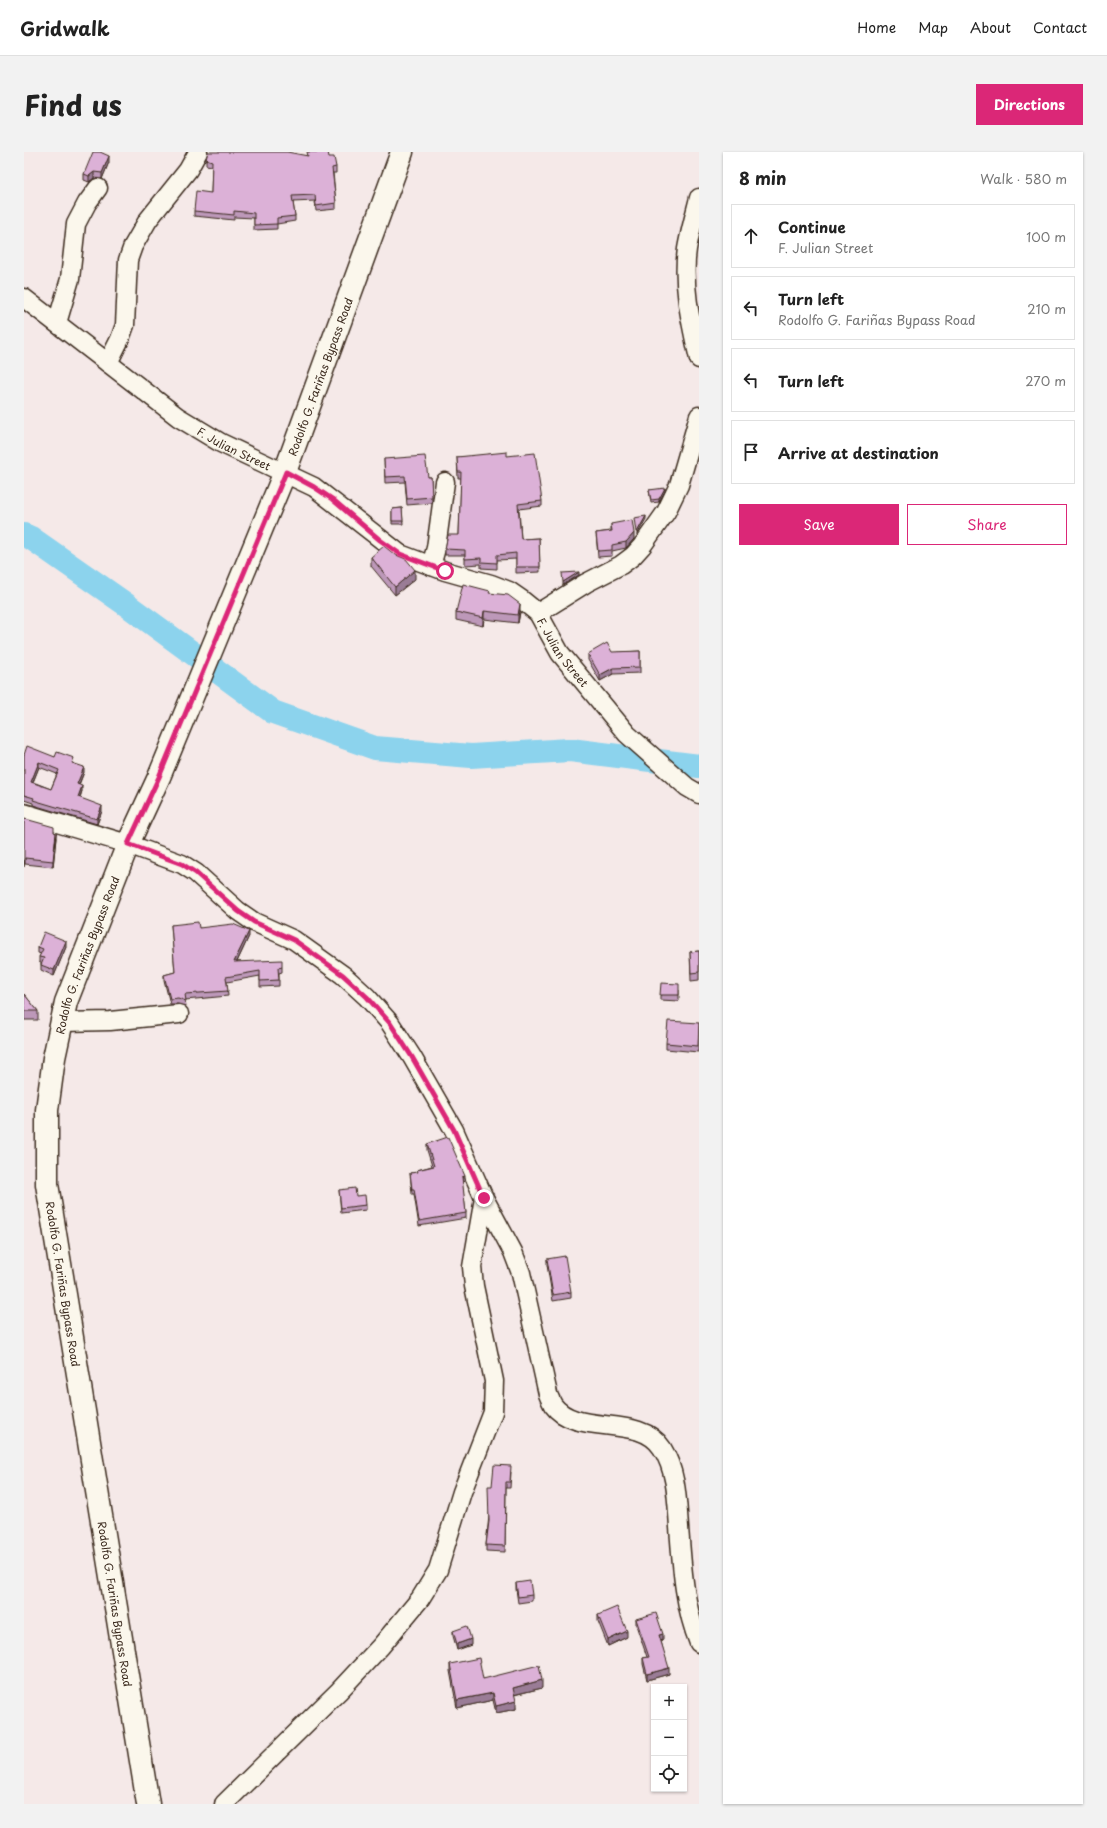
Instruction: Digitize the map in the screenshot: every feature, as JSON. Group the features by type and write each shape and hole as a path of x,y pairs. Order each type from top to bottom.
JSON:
{"main road":[{"name":"Rodolfo G. Fariñas Bypass Road","path":"148,1804 47,1184 47,1110 54,1058 66,1002 128,844 159,777 286,472 402,152"}],"street":[{"path":"108,363 125,325 128,260 133,246 148,220 188,170 198,152"},
{"path":"57,323 70,279 76,224 86,203 98,188"},
{"path":"699,198 687,248 686,265 690,324 699,359"},
{"name":"F. Julian Street","path":"24,298 178,417 221,443 286,472 314,487 332,499 380,540 400,554 431,566 509,591 538,613 560,653 627,734 693,791"},
{"path":"538,613 586,583 621,565 642,546 666,512 679,485 699,416"},
{"path":"431,566 436,548 445,482"},
{"path":"24,813 128,844 182,864 196,873 238,911 254,922 294,940 343,975 367,997 390,1023 412,1057 454,1130 484,1198 513,1252 521,1273 539,1358 548,1394 553,1405 561,1412 576,1420 630,1429 650,1435 656,1440 666,1456 676,1485 686,1602 691,1623 699,1643"},
{"path":"62,1022 110,1021 180,1014"},
{"path":"224,1804 339,1691 381,1646 420,1600 438,1570 462,1492 493,1412 494,1381 474,1286 472,1267 484,1198"}],"building":[{"path":"93,152 100,152 109,156 102,173 94,172 89,176 84,174"},
{"path":"208,152 287,152 308,156 307,152 328,152 329,157 334,157 336,167 332,168 336,203 316,206 315,195 292,196 295,216 277,218 277,224 254,225 254,213 234,211 234,215 194,211 196,191 211,193 212,161 206,159"},
{"path":"507,452 507,456 535,453 542,501 518,504 521,539 539,538 540,567 516,567 516,553 497,555 497,563 481,562 481,558 465,559 465,550 445,549 448,535 459,535 461,472 458,472 457,457"},
{"path":"425,456 428,477 431,477 432,497 407,499 405,476 385,477 384,459"},
{"path":"665,488 659,499 651,500 649,490"},
{"path":"402,508 403,521 392,521 392,509"},
{"path":"646,516 637,532 636,532 634,518"},
{"path":"632,520 634,533 626,542 612,545 612,550 598,551 596,533 612,531 611,524"},
{"path":"384,546 394,554 406,559 415,570 395,587 371,557"},
{"path":"579,572 563,582 562,573"},
{"path":"463,584 490,591 489,593 508,595 520,604 518,615 484,611 483,618 456,612"},
{"path":"607,643 612,652 640,651 640,667 613,668 600,675 588,654"},
{"path":"27,746 55,757 57,752 74,758 72,763 84,767 77,784 82,786 78,797 102,806 97,819 33,800 34,798 24,795 24,755","holes":["39,762 59,770 51,789 31,782"]},
{"path":"24,819 54,827 54,832 56,833 53,861 25,858 24,867"},
{"path":"198,922 199,928 233,924 249,931 234,962 282,960 282,967 278,968 279,980 260,981 260,971 226,977 228,991 185,994 186,1001 178,998 170,999 164,975 175,972 171,925"},
{"path":"44,932 66,941 54,970 41,965 44,958 39,957 43,949 38,947"},
{"path":"699,951 699,972 691,973 690,952"},
{"path":"661,983 679,984 679,995 660,995"},
{"path":"24,994 38,1011 24,1011"},
{"path":"668,1021 699,1023 698,1046 666,1043"},
{"path":"448,1137 465,1176 462,1177 466,1213 419,1221 410,1173 418,1172 417,1170 434,1166 427,1144"},
{"path":"355,1188 356,1196 365,1195 366,1205 341,1208 339,1190"},
{"path":"565,1256 571,1292 553,1295 547,1259"},
{"path":"494,1465 511,1466 510,1482 506,1482 505,1546 486,1545 489,1521 488,1486 492,1486"},
{"path":"530,1581 532,1595 518,1597 516,1583"},
{"path":"617,1607 627,1631 608,1640 598,1615"},
{"path":"656,1613 663,1634 659,1635 669,1668 647,1674 643,1658 649,1657 636,1619"},
{"path":"467,1626 471,1639 457,1644 453,1631"},
{"path":"479,1658 483,1679 539,1665 542,1680 513,1688 516,1701 496,1706 493,1693 457,1700 450,1664"}],"waterway":[{"path":"24,535 31,538 124,603 273,712 375,748 471,756 570,750 699,766"}],"route":[{"path":"445,571 400,554 380,540 332,499 314,487 286,472 159,777 128,844 182,864 196,873 238,911 254,922 294,940 343,975 367,997 390,1023 412,1057 454,1130 484,1198"}]}
